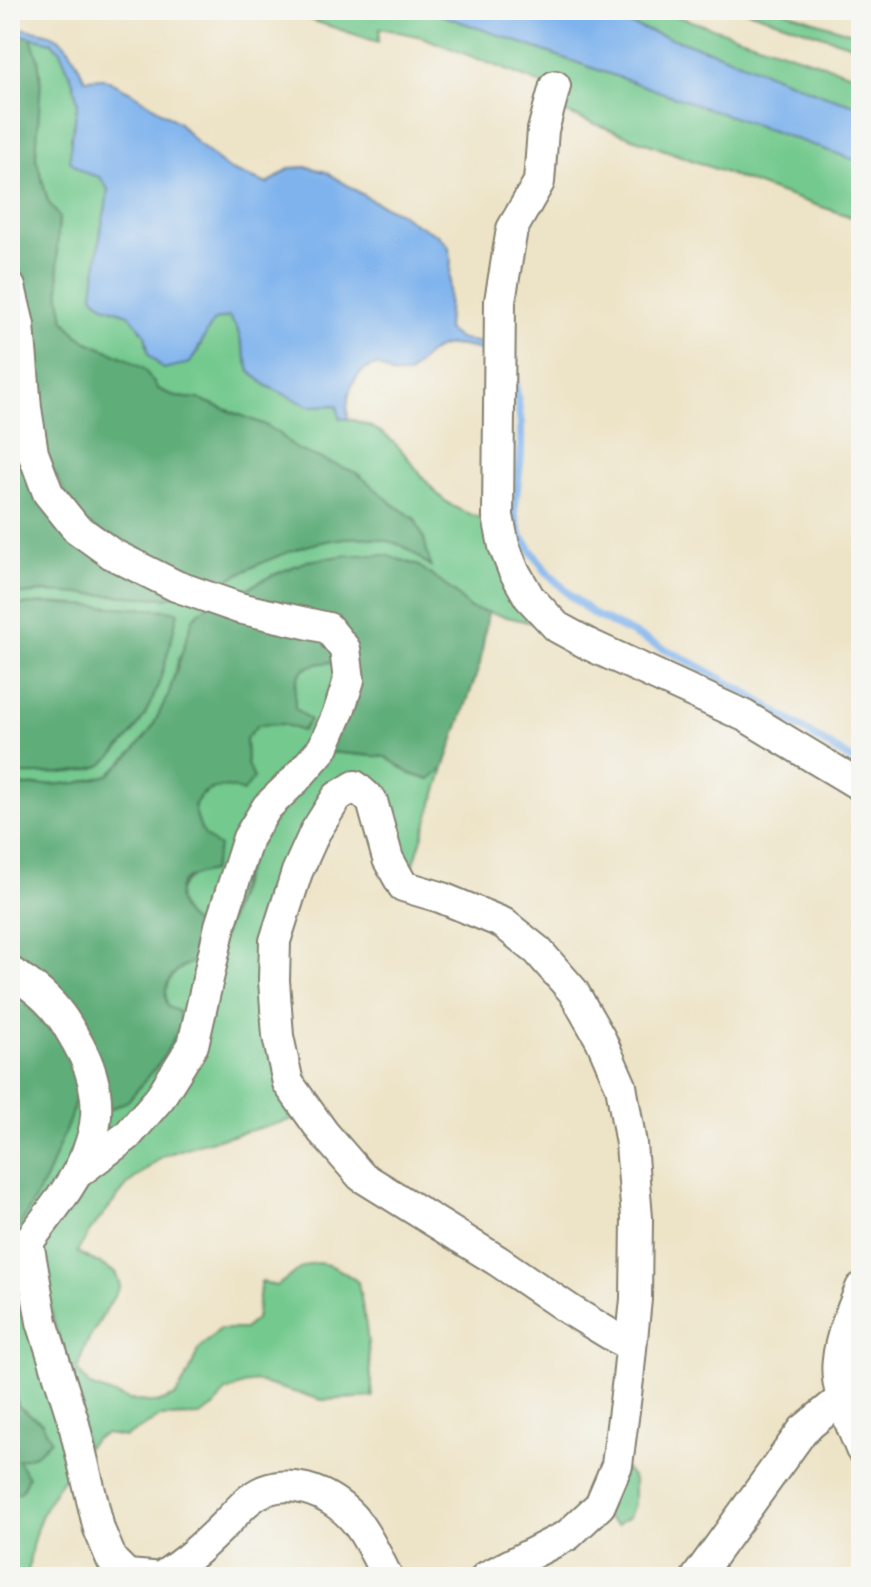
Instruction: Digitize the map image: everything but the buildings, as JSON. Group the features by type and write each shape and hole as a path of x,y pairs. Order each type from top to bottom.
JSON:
{"street":[{"path":"555,86 543,130 539,182 512,229 500,301 498,516 513,569 529,597 557,627 745,716 861,786"},
{"path":"10,287 19,325 33,453 48,493 76,528 112,554 176,586 239,608 328,628 345,649 349,680 323,748 267,807 248,838 220,926 193,1045 159,1099 127,1136 79,1172"},
{"path":"486,1577 568,1535 600,1505 617,1465 631,1347 636,1299 637,1218 631,1144 621,1086 601,1040 573,991 538,951 503,923 440,897 403,886 388,859 372,801 355,786 337,797 315,832 297,872 275,941 278,1036 288,1083 323,1132 361,1176 631,1347"},
{"path":"10,972 30,984 61,1016 80,1048 93,1079 97,1112 92,1140 79,1172 28,1242 42,1322 73,1420 99,1529 112,1560 127,1575 152,1577"},
{"path":"861,1288 837,1362 841,1399 861,1449"},
{"path":"697,1577 803,1430 841,1399"},
{"path":"161,1577 181,1565 249,1500 268,1487 288,1486 313,1491 341,1508 357,1523 387,1577"}],"green space":[{"path":"280,10 427,10 861,162 861,220 771,190 553,108 547,86 422,37 380,28 378,42"},
{"path":"583,10 658,10 861,77 861,107 717,53"},
{"path":"744,10 781,10 861,36 861,48"},
{"path":"10,32 31,37 38,59 41,80 36,158 48,201 59,217 57,247 64,319 77,335 88,342 144,369 158,389 176,397 199,399 263,424 279,433 296,449 357,473 415,519 431,567 400,545 377,539 352,538 302,547 210,589 82,522 41,451 19,287 10,265"},
{"path":"31,37 52,42 60,51 73,81 78,103 71,139 83,172 100,177 108,189 93,295 105,306 129,314 145,334 149,355 197,353 214,320 229,317 237,328 250,371 267,386 309,406 337,405 340,419 364,424 389,438 444,500 489,521 549,627 469,608 454,592 307,561 231,597 210,589 305,546 358,537 383,539 405,547 430,566 415,519 393,504 323,460 296,449 279,433 263,424 199,399 176,397 158,389 144,369 88,342 77,335 64,319 57,247 59,217 48,201 36,158"},
{"path":"10,302 45,495 185,593 166,598 45,592 10,595"},
{"path":"348,555 387,555 419,566 454,592 469,608 488,612 480,664 444,768 430,780 411,774 386,757 329,752 353,646 231,597 307,561"},
{"path":"45,592 165,598 185,593 211,602 179,658 169,693 152,728 109,775 78,783 10,785 10,774 28,774 177,613 45,603 10,606 10,595"},
{"path":"211,602 326,631 336,662 314,665 301,672 298,678 295,708 310,720 302,731 282,724 258,725 246,738 247,764 254,778 243,792 228,788 211,789 201,795 194,806 202,830 219,847 212,871 189,877 179,888 182,911 201,926 194,961 174,973 167,985 168,1007 178,1011 182,1022 165,1056 128,1101 104,1112 99,1077 10,964 10,785 78,783 109,775 152,728 169,693 193,618"},
{"path":"45,603 178,612 164,669 150,705 130,737 108,761 94,768 71,772 10,774 10,606"},
{"path":"319,662 336,662 335,710 264,805 190,1043 106,1137 104,1112 168,1007 166,985 190,953 200,932 201,927 186,915 179,901 182,886 197,874 205,838 194,806 211,790 234,787 247,764 246,737 258,724 282,724 295,708 297,679 304,669"},
{"path":"329,752 386,757 411,774 429,780 444,768 409,879 357,775 266,939 302,1117 163,1156 129,1183 77,1252 115,1272 120,1286 85,1346 77,1370 90,1386 129,1400 157,1403 176,1396 198,1350 220,1329 244,1329 256,1319 261,1281 276,1286 303,1267 318,1263 332,1266 358,1282 373,1397 322,1400 255,1381 226,1391 214,1407 200,1416 160,1417 125,1437 105,1434 86,1448 34,1243 53,1219 165,1104 256,842"},
{"path":"10,978 27,988 84,1071 69,1121 46,1178 10,1244"},
{"path":"84,1071 88,1138 22,1240 78,1463 57,1487 42,1515 32,1545 28,1577 10,1577 10,1495 21,1492 18,1460 35,1455 42,1423 19,1407 10,1384 10,1244 46,1178 69,1121"},
{"path":"10,1384 19,1407 42,1423 51,1440 35,1455 18,1460 28,1477 21,1492 10,1495"},
{"path":"625,1468 634,1480 634,1504 629,1517 617,1525 602,1515"}],"water":[{"path":"427,10 583,10 717,53 861,107 861,162"},
{"path":"10,26 53,35 67,46 85,79 103,78 133,93 179,123 228,169 268,184 290,168 308,167 326,172 437,234 448,245 451,257 447,330 459,339 492,345 490,352 444,346 428,354 408,375 391,374 378,365 369,367 352,384 348,418 340,419 337,405 309,406 267,386 250,371 237,328 229,317 214,320 190,363 163,369 149,355 145,334 129,314 105,306 93,295 108,189 100,177 83,172 70,161 78,103 73,81 60,51 52,42 10,32"}],"waterway":[{"path":"512,361 521,424 521,455 514,512 520,535 546,571 593,614 741,690 861,766"}]}
